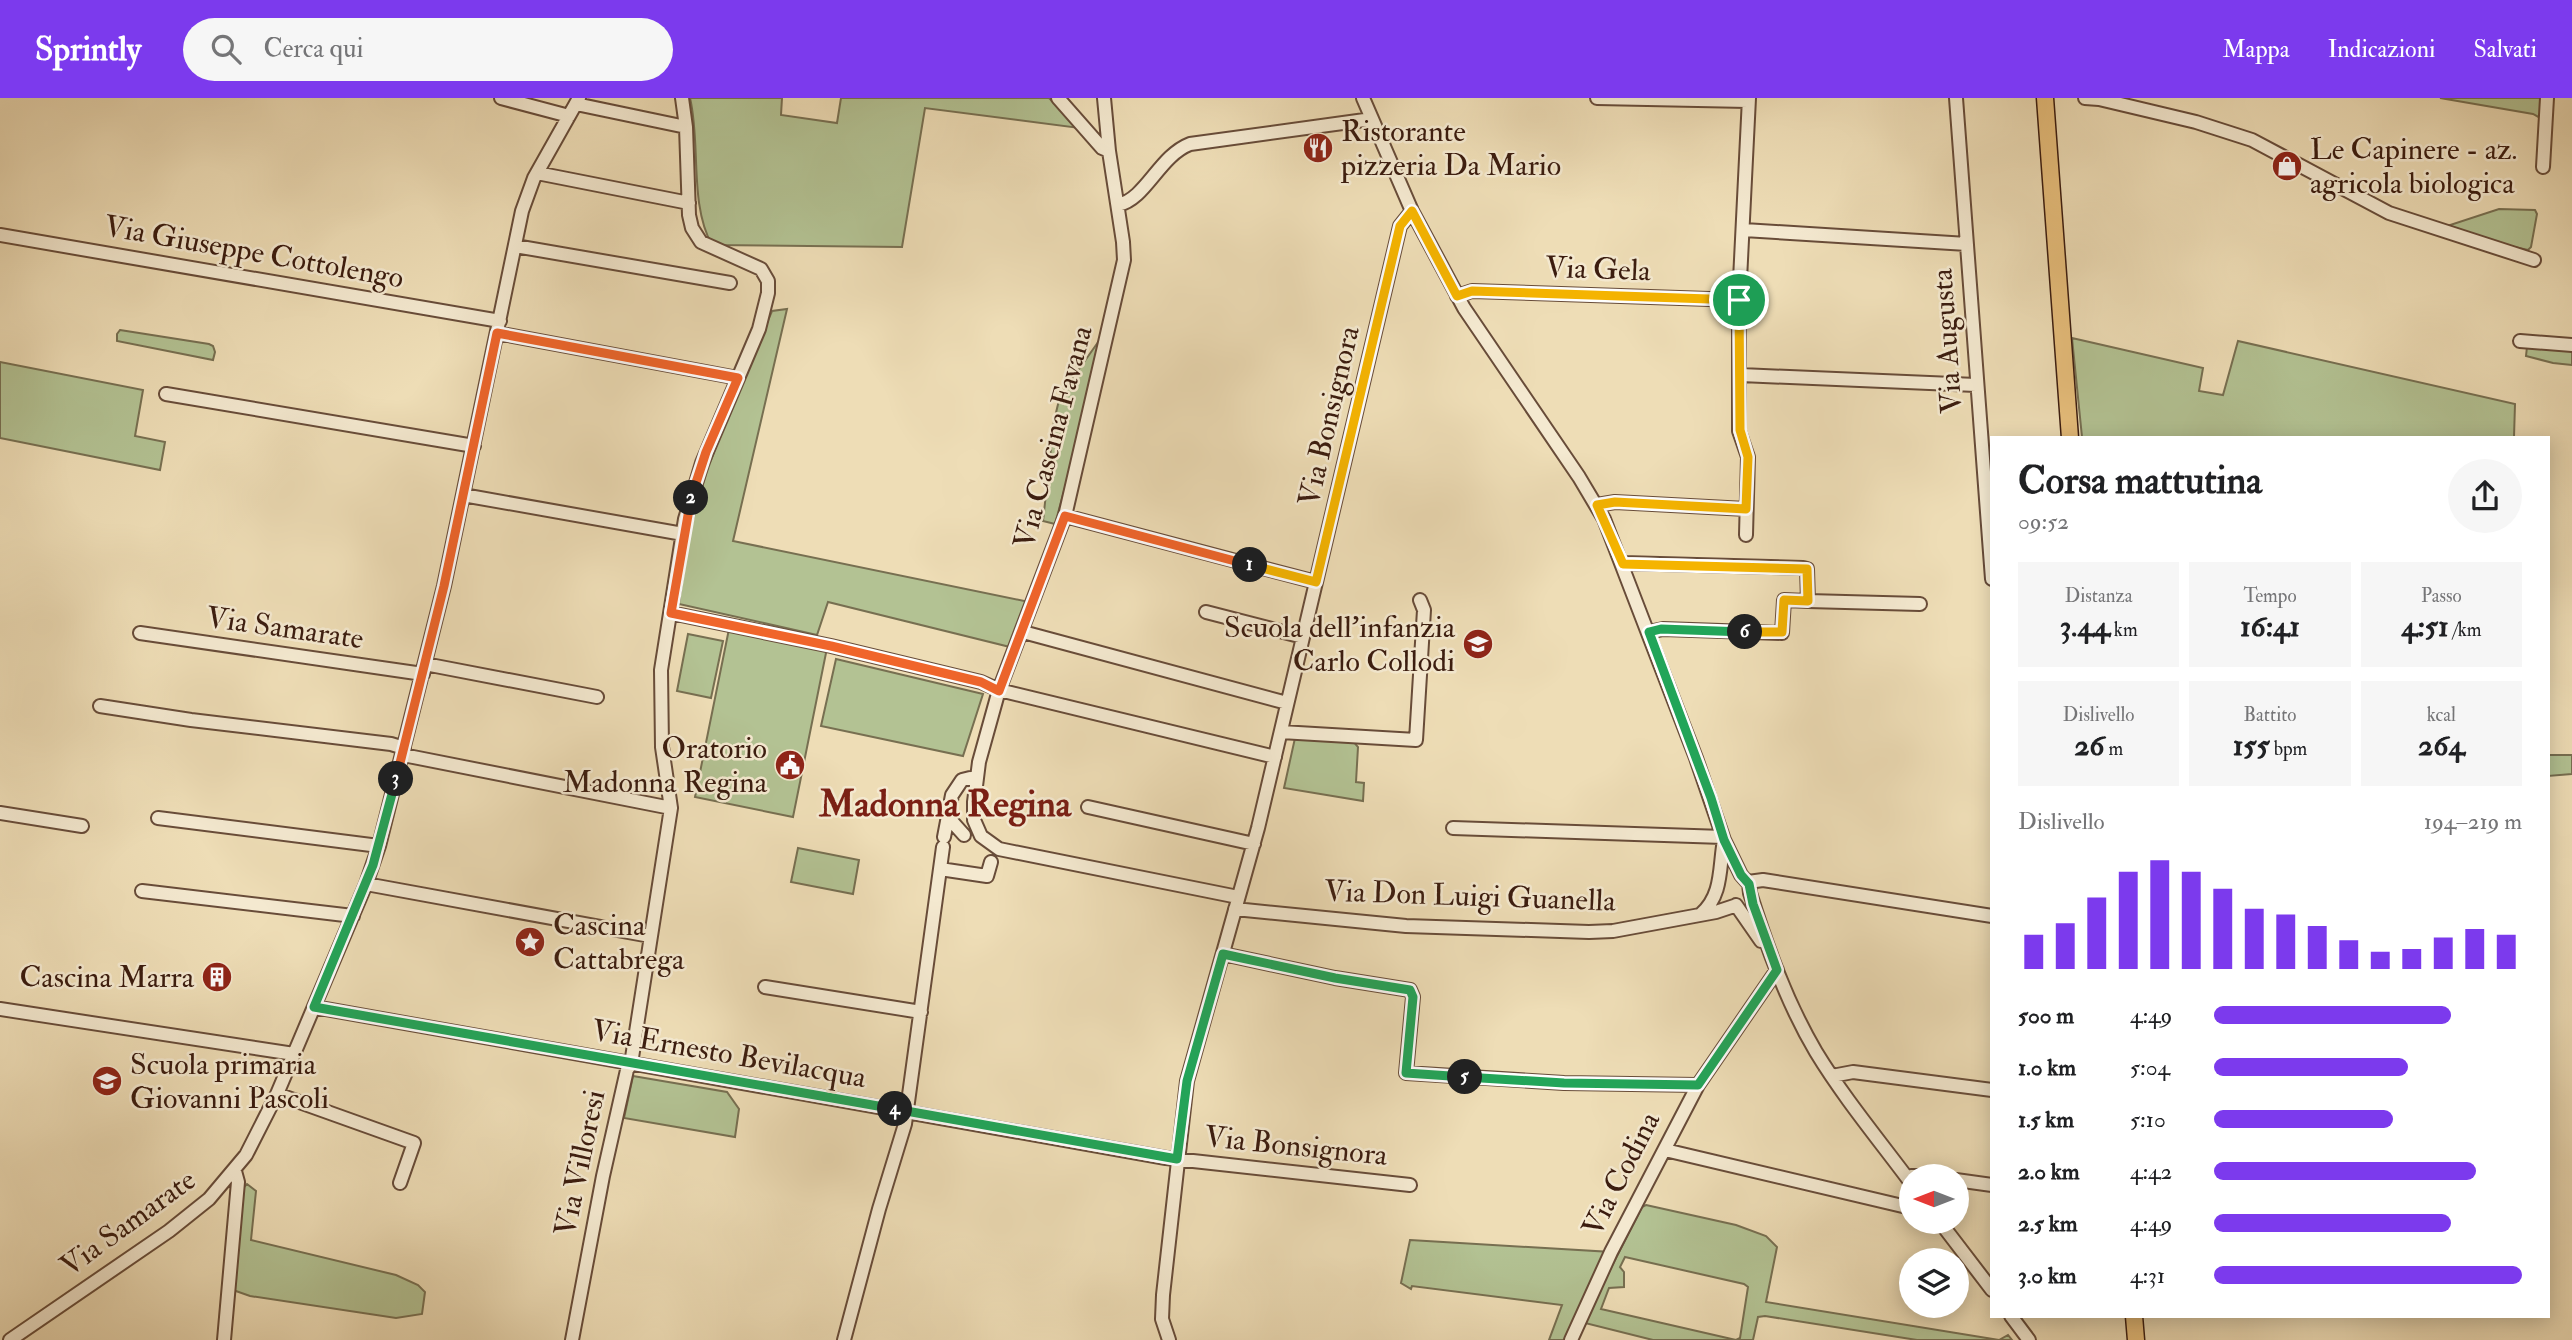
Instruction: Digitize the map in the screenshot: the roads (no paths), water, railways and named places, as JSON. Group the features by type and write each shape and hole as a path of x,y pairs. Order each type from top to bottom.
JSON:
{"main road":[{"path":"2045,98 2070,436"},
{"path":"2134,1318 2136,1340"}],"street":[{"path":"501,98 569,116"},
{"name":"Via Villoresi","path":"572,1340 603,1175 626,1070 631,1064 671,808 662,747 660,695 662,656 683,534 698,475 762,321 768,299 768,281 757,265 701,242 690,223 687,127 682,98"},
{"path":"1058,98 1109,152"},
{"name":"Via Cascina Favana","path":"1004,851 984,840 974,820 976,779 999,691 1065,516 1124,260 1104,98"},
{"path":"1363,98 1412,211 1457,296 1597,505 1649,632 1711,798 1723,838 1746,884 1770,953 1805,1032 1832,1076 1899,1164"},
{"path":"1597,98 1749,99 1739,300 1740,430 1748,457 1746,535"},
{"name":"Via Augusta","path":"1955,98 1990,536"},
{"path":"2085,98 2196,122 2252,140 2389,214 2534,260"},
{"path":"2543,167 2547,98"},
{"path":"578,101 687,127"},
{"name":"Via Samarate","path":"10,1340 185,1219 209,1199 234,1171 257,1135 277,1094 353,916 379,846 424,669 524,203 537,173 578,101"},
{"path":"1118,205 1129,202 1166,160 1185,146 1201,141 1372,119"},
{"path":"537,173 689,203"},
{"name":"Via Bonsignora","path":"1169,1340 1162,1319 1162,1308 1187,1081 1254,844 1400,226 1412,211"},
{"path":"1744,230 1966,244"},
{"name":"Via Giuseppe Cottolengo","path":"0,235 498,327"},
{"path":"515,246 730,283"},
{"name":"Via Gela","path":"1457,296 1472,291 1739,300"},
{"path":"498,327 738,378"},
{"path":"2520,341 2572,345"},
{"path":"1741,375 1976,384"},
{"path":"166,394 474,446"},
{"path":"463,495 683,534"},
{"path":"1597,505 1615,502 1746,509"},
{"path":"1065,516 1316,582"},
{"path":"1623,564 1803,568 1807,569 1808,574 1808,601"},
{"path":"1281,732 1416,740 1423,610 1420,600"},
{"path":"1649,632 1663,629 1782,632 1784,600 1920,604"},
{"path":"1206,612 1303,638"},
{"path":"671,613 831,646 981,682 999,691 1275,757"},
{"path":"1023,632 1287,704"},
{"name":"Via Samarate","path":"141,633 424,669 597,696"},
{"path":"100,706 391,744 403,751 671,808"},
{"path":"844,1340 905,1125 947,816 954,789 962,780 970,778"},
{"path":"1088,807 1254,844"},
{"path":"0,813 82,826"},
{"path":"947,816 964,835"},
{"path":"158,818 379,846"},
{"path":"1452,828 1723,838"},
{"path":"1723,838 1718,887 1724,902 1735,906 1770,953"},
{"name":"Via Don Luigi Guanella","path":"1004,851 1237,903 1394,925 1589,932 1716,912 1735,906"},
{"path":"940,869 987,876 991,862"},
{"path":"1701,914 1710,905 1722,878 1731,873 1746,884 1763,880 1990,915"},
{"path":"366,884 650,936"},
{"path":"1735,906 1744,902 1746,884"},
{"path":"142,891 353,916"},
{"path":"1223,954 1315,975 1410,990 1413,997 1406,1073 1564,1083 1698,1085"},
{"name":"Via Codina","path":"1571,1340 1611,1252 1698,1085 1777,970"},
{"path":"765,987 921,1012"},
{"name":"Via Ernesto Bevilacqua","path":"314,1007 1177,1159"},
{"path":"0,1009 294,1054"},
{"path":"1832,1076 1853,1072 1990,1090"},
{"path":"277,1094 414,1143 400,1183"},
{"path":"1665,1150 1899,1205"},
{"name":"Via Bonsignora","path":"1177,1159 1410,1185"},
{"path":"224,1340 238,1182 234,1171"},
{"path":"1969,1182 1990,1185"},
{"path":"1949,1234 1990,1287"},
{"path":"2012,1318 2029,1340"}],"place":[{"name":"Ristorante pizzeria Da Mario","path":"1318,148"},
{"name":"Le Capinere - az. agricola biologica","path":"2287,166"},
{"name":"Scuola dell'infanzia Carlo Collodi","path":"1478,644"},
{"name":"Oratorio Madonna Regina","path":"790,765"},
{"name":"Cascina Cattabrega","path":"530,942"},
{"name":"Cascina Marra","path":"217,977"},
{"name":"Scuola primaria Giovanni Pascoli","path":"107,1081"}],"district":[{"name":"Madonna Regina","path":"945,804"}]}
